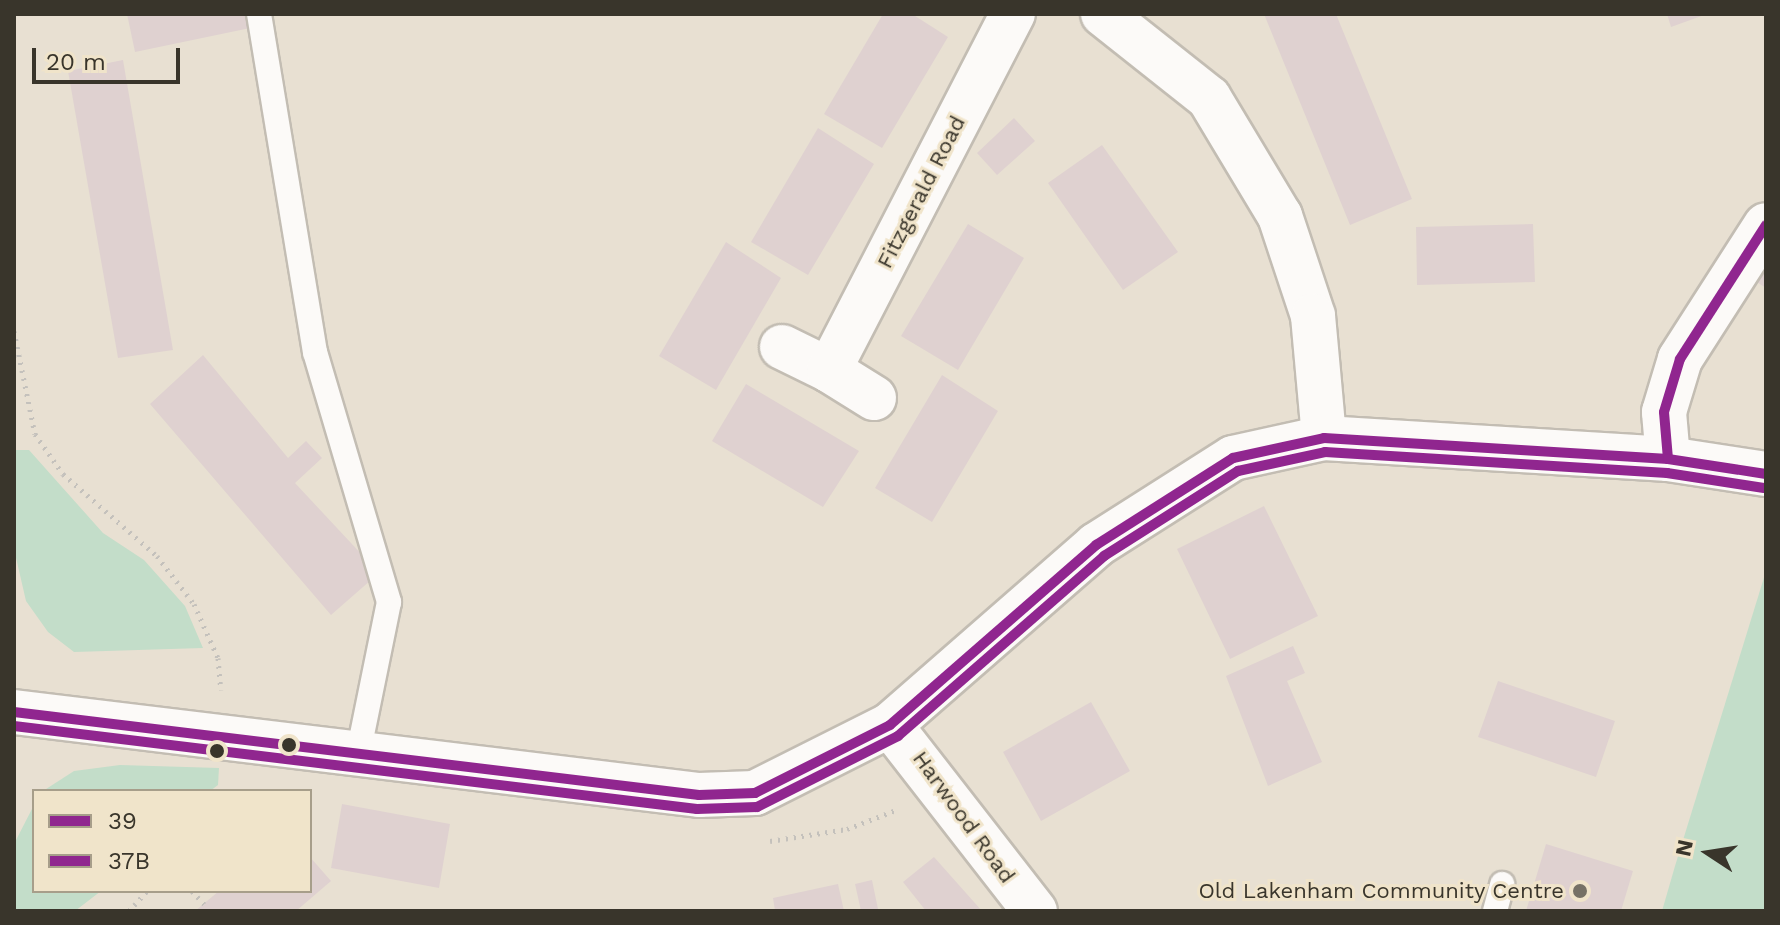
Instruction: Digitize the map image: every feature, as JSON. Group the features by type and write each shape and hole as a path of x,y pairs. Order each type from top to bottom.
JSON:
{"street":[{"name":"Fitzgerald Road","path":"829,370 1013,14"},
{"path":"1103,14 1209,98 1280,216 1313,316 1324,438"},
{"path":"1668,459 1664,412 1680,359 1766,225"},
{"path":"782,347 829,370 874,398"},
{"path":"14,712 224,733 358,754 699,795 755,793 890,725 1158,499 1233,458 1324,438 1668,459 1766,474"},
{"name":"Harwood Road","path":"890,725 945,791 1035,911"}],"lane":[{"path":"259,14 315,352 389,602 358,754"},
{"path":"1495,911 1502,884"}],"path":[{"path":"14,331 35,434 63,474 157,556 194,604 218,658 224,733"},
{"path":"763,842 847,829 945,791"},
{"path":"129,911 145,893"},
{"path":"194,893 204,904"}],"green space":[{"path":"14,450 29,450 103,533 144,560 185,606 203,648 74,652 48,632 26,601 14,549"},
{"path":"1766,571 1766,911 1662,911 1675,866"},
{"path":"120,765 219,768 218,785 213,789 46,789 74,771"},
{"path":"32,809 32,893 98,893 75,911 14,911 14,844"}],"building":[{"path":"127,14 253,14 255,27 135,52"},
{"path":"883,14 912,14 948,37 882,148 824,114"},
{"path":"1264,14 1336,14 1412,199 1350,225"},
{"path":"1667,14 1707,14 1671,27"},
{"path":"123,60 173,350 118,358 68,71"},
{"path":"1014,118 1035,141 997,175 977,153"},
{"path":"818,128 874,164 808,275 751,242"},
{"path":"1102,145 1178,252 1123,290 1048,183"},
{"path":"968,224 1024,258 958,370 901,336"},
{"path":"1533,224 1535,282 1417,285 1416,227"},
{"path":"1766,238 1766,288 1743,273"},
{"path":"726,242 781,278 716,390 659,356"},
{"path":"203,355 288,458 306,441 322,458 295,483 379,573 331,615 150,404"},
{"path":"942,375 998,411 932,522 875,488"},
{"path":"746,384 859,451 823,507 712,441"},
{"path":"1264,506 1318,616 1230,659 1177,549"},
{"path":"1293,646 1305,673 1287,681 1322,762 1268,786 1226,676"},
{"path":"1498,681 1615,721 1596,777 1478,737"},
{"path":"1091,702 1130,771 1041,821 1003,752"},
{"path":"342,804 450,824 439,888 331,868"},
{"name":"Old Lakenham Community Centre","path":"1546,844 1633,871 1621,911 1526,911"},
{"path":"934,857 982,911 926,911 903,882"},
{"path":"312,859 331,881 296,911 195,911 217,893 312,893"},
{"path":"872,880 878,909 861,911 855,884"},
{"path":"838,884 844,911 775,911 773,898"}],"transit line":[{"name":"39","path":"1668,459 1664,412 1680,359 1766,225"},
{"name":"39","path":"14,712 699,795 755,793 890,725 1096,545 1233,458 1324,438 1668,459 1766,474"},
{"name":"37B","path":"14,726 697,809 757,807 898,736 1104,556 1238,471 1325,452 1667,473 1764,488"}],"place":[{"name":"Old Lakenham Community Centre","path":"1580,891"}]}
